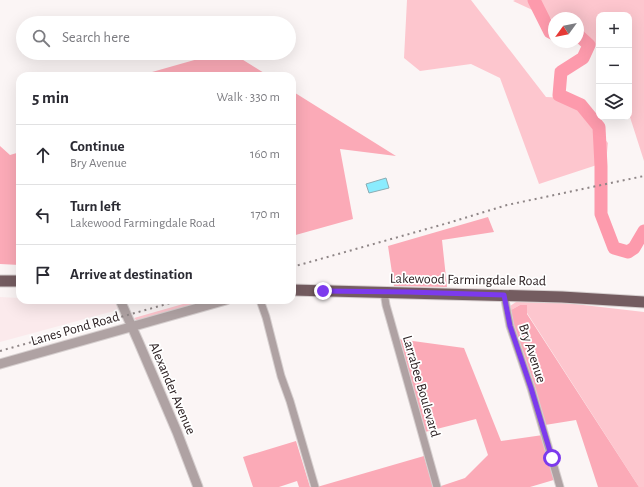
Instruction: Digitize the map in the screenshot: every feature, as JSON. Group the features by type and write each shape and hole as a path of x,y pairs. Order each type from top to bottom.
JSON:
{"main road":[{"path":"0,281 16,281"},
{"name":"Lakewood Farmingdale Road","path":"296,290 504,295 644,302"}],"street":[{"name":"Larrabee Boulevard","path":"384,292 386,305 437,487"},
{"name":"Bry Avenue","path":"504,295 510,326 531,388 560,487"},
{"name":"Alexander Avenue","path":"122,304 177,432 198,487"},
{"name":"Lanes Pond Road","path":"0,364 212,304"},
{"path":"261,304 281,376 290,401 315,487"}],"shaded area":[{"path":"407,0 471,0 546,97 570,98 608,143 606,162 539,184 500,78 471,64 420,71 404,58"},
{"path":"644,0 644,161 631,120 632,12 596,12 596,45 584,34 584,12 548,12 548,17 513,1"},
{"path":"194,60 243,60 263,72 152,72"},
{"path":"296,94 396,156 340,149 353,219 296,235"},
{"path":"0,146 10,155 16,153 16,265 0,264"},
{"path":"488,217 494,232 442,240 447,287 394,286 388,246"},
{"path":"0,297 16,298 16,304 123,304 125,308 0,342"},
{"path":"516,302 566,303 644,312 644,487 639,487 527,313 527,306 520,305 511,310 510,306"},
{"path":"183,304 200,304 139,321 134,318"},
{"path":"520,305 527,305 527,314 639,487 598,487 576,420 545,425 513,326 511,310"},
{"path":"391,338 464,348 501,441 543,435 557,479 530,487 438,487 465,478 488,455 476,419 421,433"},
{"path":"296,441 310,487 299,487 297,481 279,487 253,487 243,457"},
{"path":"424,456 433,487 317,487"}],"building":[{"path":"386,178 389,188 369,193 366,184"}],"waterway":[{"path":"534,0 548,28"},
{"path":"584,40 589,45 583,58 561,72 559,95 581,105 599,127 601,214 614,248 628,252 634,248 644,231"}],"railway":[{"path":"296,266 507,205 644,176"},
{"path":"0,351 167,304"}],"route":[{"path":"323,291 504,295 510,326 531,388 552,458"}]}
